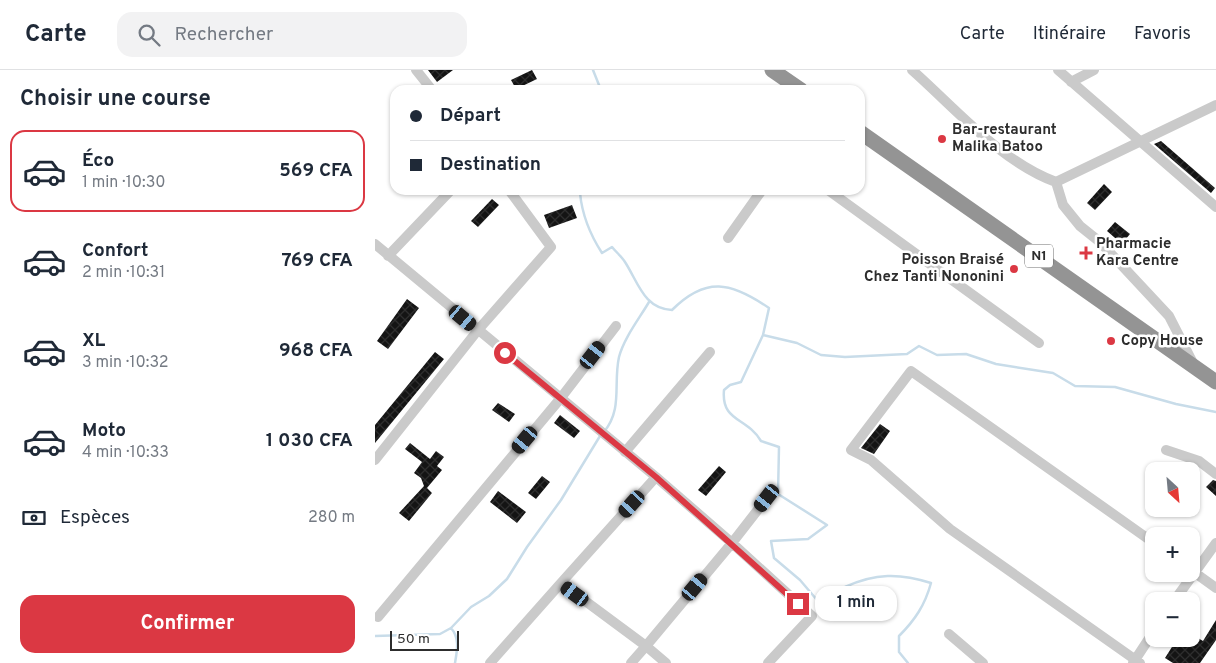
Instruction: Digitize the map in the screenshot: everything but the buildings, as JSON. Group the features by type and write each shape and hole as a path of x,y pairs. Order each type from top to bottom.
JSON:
{"highway":[{"path":"772,70 794,85"},
{"name":"N1","path":"865,135 1216,382"}],"street":[{"path":"416,70 428,85"},
{"path":"912,70 1000,150 1038,176 1055,182 1216,105"},
{"path":"1058,70 1216,207"},
{"path":"1071,82 1094,70"},
{"path":"1055,182 1063,204 1080,226 1100,242 1169,316 1194,365"},
{"path":"389,256 446,195"},
{"path":"375,460 478,330 551,247 513,195"},
{"path":"728,238 758,195"},
{"path":"835,195 1039,343"},
{"path":"375,244 656,477 732,543 811,616 768,663"},
{"path":"378,617 560,399 616,326"},
{"path":"625,452 710,352"},
{"path":"1145,537 911,371 851,450 871,460 950,529 1136,662 1145,646"},
{"path":"1166,450 1199,461 1216,474"},
{"path":"490,663 656,477"},
{"path":"631,663 732,543 767,498"},
{"path":"1200,561 1216,543"},
{"path":"1200,576 1216,588"},
{"path":"561,583 646,646 665,663"},
{"path":"949,634 983,663"}],"waterway":[{"path":"593,70 599,85"},
{"path":"580,195 585,217 602,253 612,247 625,262 648,300 655,305 672,310 684,299 696,292 719,287 731,288 743,293 769,308 763,335 741,382 730,385 724,390 724,400 731,414 749,427 761,441 779,447 778,494 827,525 808,539 771,541 774,558 800,580 817,600 856,582 877,577 909,577 931,583 919,612 899,636 899,652 908,663"},
{"path":"604,432 610,423 616,405 617,367 621,350 649,302"},
{"path":"763,335 797,343 821,355 845,357 907,354 919,346 937,355 966,354 996,364 1053,373 1075,386 1115,387 1176,404 1216,412"},
{"path":"375,636 440,634 451,628 471,607 489,596 507,579 527,547 561,500 600,436"},
{"path":"451,628 457,640 455,663"}],"place":[{"name":"Bar-restaurant Malika Batoo","path":"942,139"},
{"name":"Pharmacie Kara Centre","path":"1086,253"},
{"name":"Poisson Braisé Chez Tanti Nononini","path":"1014,269"},
{"name":"Copy House","path":"1111,341"}],"route":[{"path":"505,353 656,477 798,604"}]}
